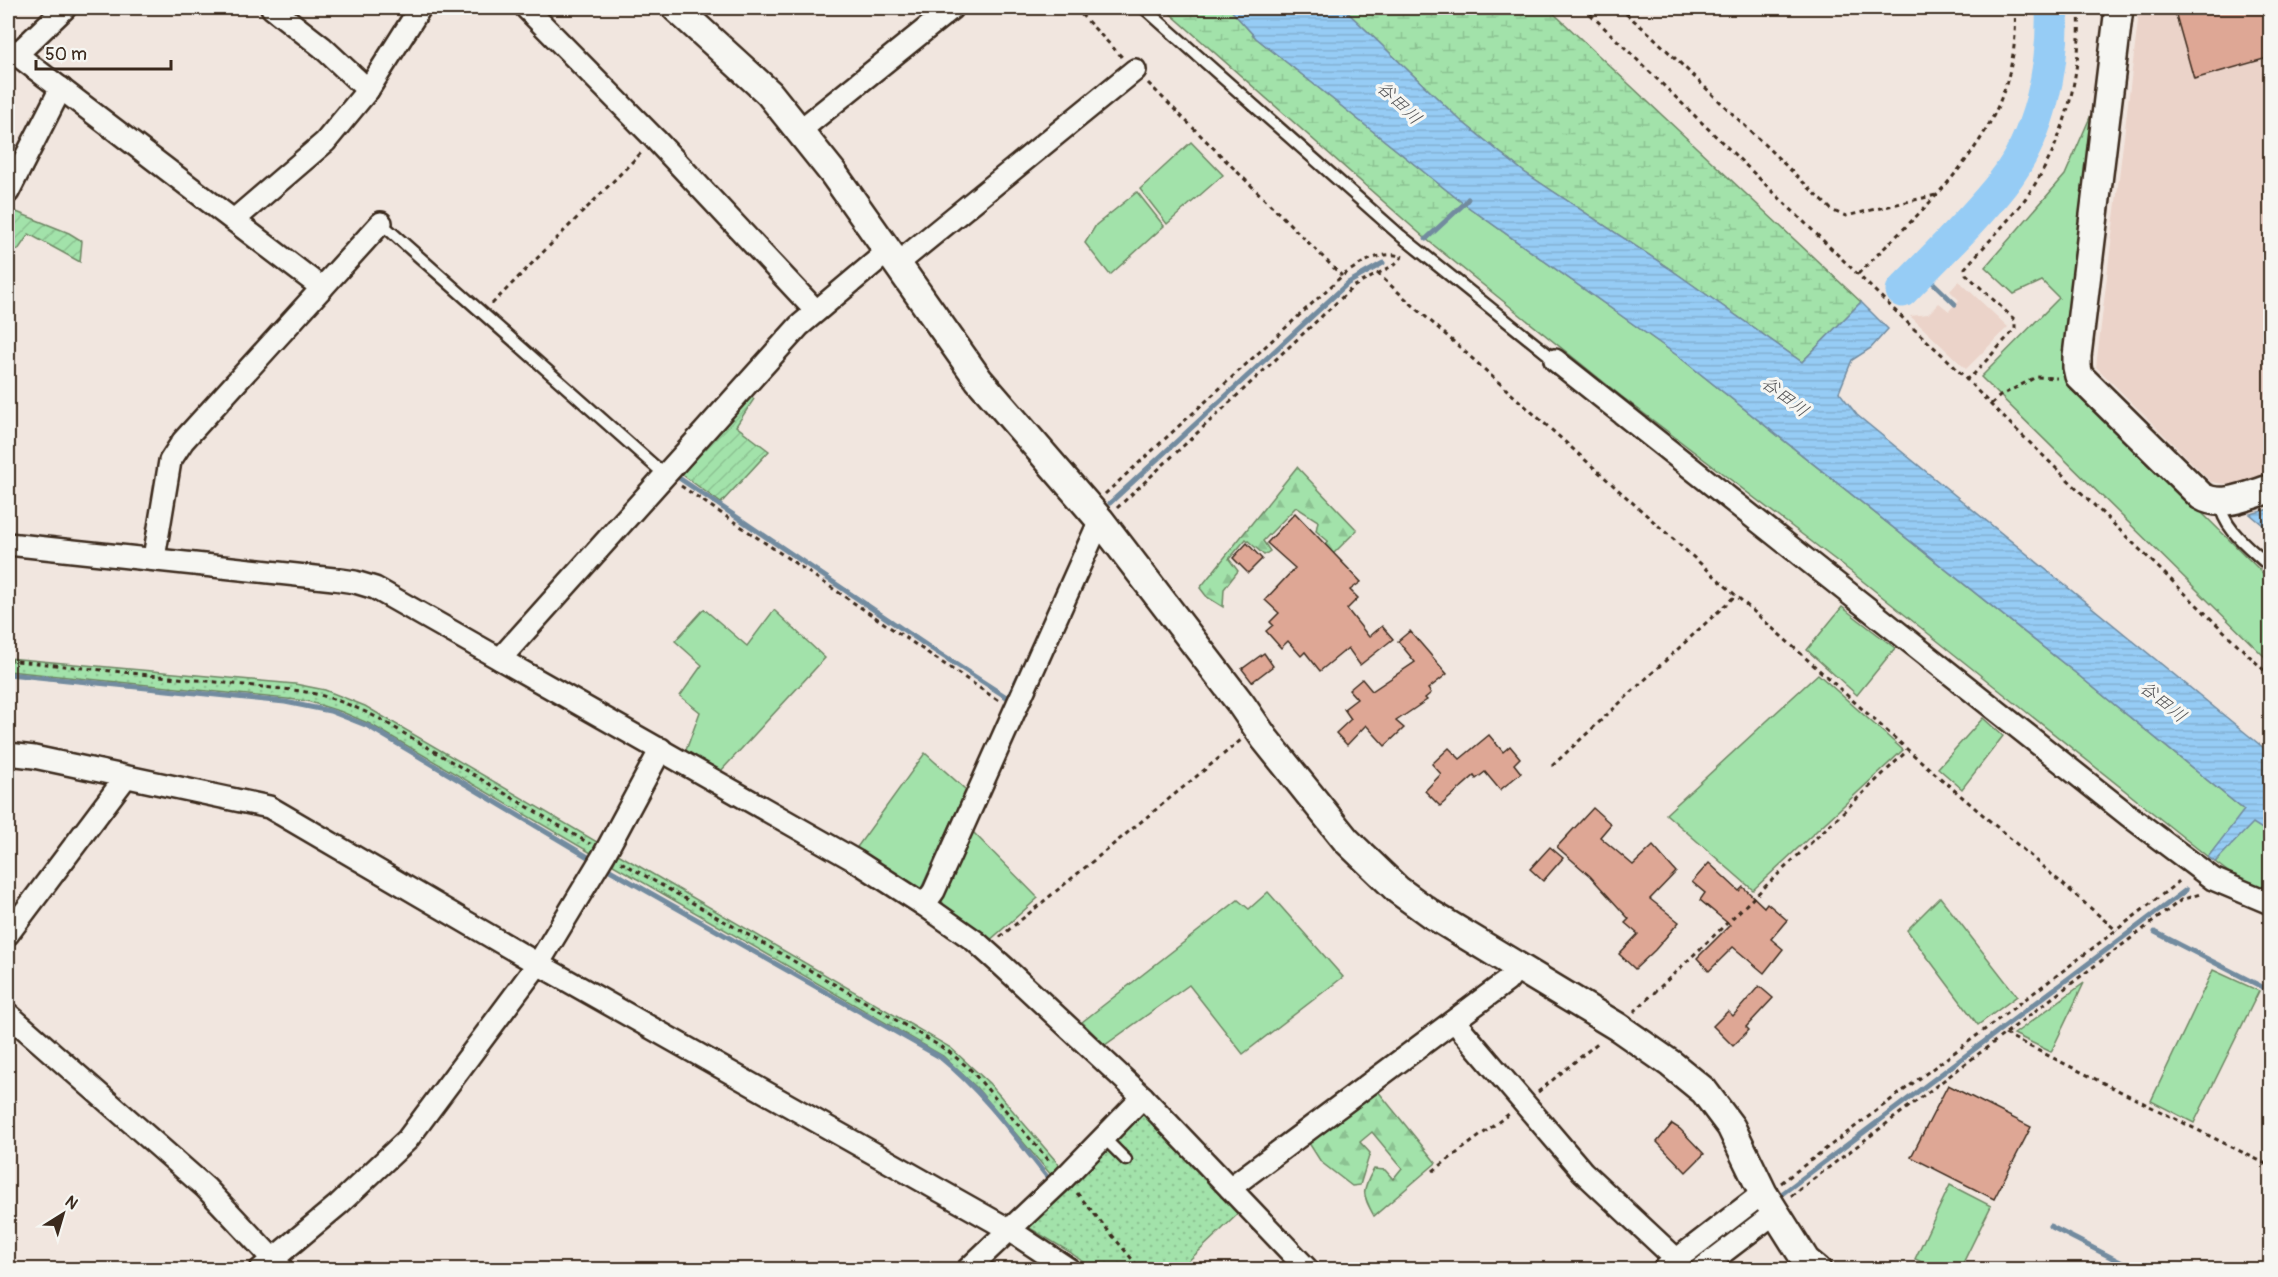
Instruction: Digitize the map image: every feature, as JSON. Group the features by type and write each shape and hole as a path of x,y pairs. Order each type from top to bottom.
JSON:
{"street":[{"path":"65,8 12,51 322,288"},
{"path":"272,8 322,47 368,90"},
{"path":"234,220 325,142 368,90 420,8"},
{"path":"526,8 655,139 815,310"},
{"path":"676,8 769,93 833,173 980,380 1103,511 1257,727 1319,808 1366,860 1398,890 1431,914 1618,1027 1671,1064 1704,1091 1731,1127 1774,1199 1806,1260 1817,1269"},
{"path":"798,132 952,8"},
{"path":"2120,8 2077,356 2079,376 2201,496 2209,501 2220,503 2271,489"},
{"path":"500,659 815,310 892,258 1135,70"},
{"path":"8,192 61,88"},
{"path":"154,558 171,461 183,441 242,373 381,223"},
{"path":"1555,360 2213,879 2271,903"},
{"path":"924,905 934,891 1103,511"},
{"path":"8,544 154,558 355,582 375,588 855,861 924,905 985,950 1143,1097 1308,1269"},
{"path":"8,1014 206,1188 272,1266 407,1140 538,964 605,853 661,749"},
{"path":"8,754 34,757 269,807 538,964 1008,1229 1070,1269"},
{"path":"8,934 126,777"},
{"path":"1230,1188 1507,981 1518,967"},
{"path":"1454,1021 1583,1172 1670,1264 1774,1199"},
{"path":"967,1269 1064,1178 1143,1097"},
{"path":"1700,1269 1774,1199"}],"lane":[{"path":"1144,8 1401,236 1555,360"},
{"path":"381,223 665,475"},
{"path":"2220,503 2221,516 2228,526 2271,567"},
{"path":"1102,1137 1126,1160"}],"path":[{"path":"1075,8 1342,276"},
{"path":"1584,8 2271,676"},
{"path":"1619,8 1650,33 1833,211 1846,216 1936,195"},
{"path":"1858,274 1950,182 1984,134 2013,66 2017,29 2015,8"},
{"path":"1965,380 1974,374 2015,329 2015,320 1966,274 1965,268 2026,198 2054,149 2071,100 2080,26 2079,8"},
{"path":"482,314 655,139"},
{"path":"1103,511 1342,276 1356,266 1380,256 1394,254 1409,260"},
{"path":"1103,511 1353,287 1394,265 1402,257"},
{"path":"1377,273 1908,750 2117,931"},
{"path":"1991,405 2000,396 2036,377 2066,379 2079,376"},
{"path":"665,475 1014,709"},
{"path":"1552,766 1736,595"},
{"path":"8,660 324,695 345,702 395,727 594,846"},
{"path":"985,950 1257,727"},
{"path":"1626,1020 1908,750"},
{"path":"615,859 874,1006 948,1051 970,1069 1058,1171"},
{"path":"1774,1199 1917,1079 2117,931 2182,879"},
{"path":"1774,1199 2005,1034 2174,905 2193,895 2203,893"},
{"path":"2005,1034 2271,1166"},
{"path":"1072,1186 1141,1269"}],"shaded area":[{"path":"2136,8 2270,8 2270,474 2231,485 2211,482 2096,367 2138,21"},
{"path":"1959,281 2008,327 1966,369 1910,316 1928,314 1939,303 1949,311 1959,300 1950,291"}],"green space":[{"path":"1164,8 1229,8 1256,38 1464,204 1426,239"},
{"path":"1343,8 1548,8 1861,302 1802,362 1673,271 1524,172 1460,120"},
{"path":"2094,108 2063,372 2066,379 2270,580 2270,662 1981,377 2059,298 2042,281 2014,294 1985,267 2065,175"},
{"path":"1191,142 1223,175 1167,224 1140,189"},
{"path":"1137,192 1164,226 1110,275 1085,243 1096,225"},
{"path":"1464,204 1678,356 2245,811 2208,857 1850,571 1621,396 1426,239"},
{"path":"9,209 69,233 82,241 80,262 29,234 18,250 8,243"},
{"path":"749,395 754,399 736,426 769,451 721,503 680,473"},
{"path":"1297,467 1357,530 1312,575 1304,569 1328,541 1316,531 1318,521 1296,507 1263,541 1270,551 1264,555 1246,539 1229,559 1238,571 1224,589 1223,607 1207,597 1200,588"},
{"path":"1842,607 1895,648 1857,695 1807,650"},
{"path":"704,609 747,646 774,610 825,658 719,773 685,753 700,712 680,696 702,665 675,641"},
{"path":"8,658 295,684 325,690 365,706 597,842 591,853 370,724 307,701 8,671"},
{"path":"1818,674 1903,750 1753,890 1666,814"},
{"path":"1983,718 2003,736 1962,789 1938,768"},
{"path":"925,753 966,790 920,891 855,850"},
{"path":"2253,822 2270,834 2270,900 2260,896 2215,862"},
{"path":"973,832 1038,898 989,941 946,909 941,899"},
{"path":"618,854 951,1048 989,1083 1062,1168 1052,1176 976,1087 943,1056 613,865"},
{"path":"1268,892 1343,977 1243,1054 1189,985 1105,1045 1082,1022 1238,900 1249,909"},
{"path":"1940,897 2017,996 1978,1025 1907,930"},
{"path":"2213,970 2259,991 2194,1123 2151,1101"},
{"path":"2084,983 2051,1052 2014,1034"},
{"path":"1377,1090 1436,1163 1374,1216 1365,1197 1365,1188 1374,1169 1385,1170 1393,1179 1402,1168 1372,1132 1360,1142 1370,1153 1360,1185 1352,1186 1321,1162 1307,1140"},
{"path":"1140,1113 1144,1114 1239,1213 1180,1269 1092,1269 1070,1252 1028,1227"},
{"path":"1950,1185 1991,1206 1960,1269 1937,1269 1915,1259"}],"water":[{"name":"谷田川","path":"1229,8 1343,8 1460,120 1524,172 1673,271 1802,362 1861,302 1888,329 1871,348 1852,360 1839,392 1857,415 2270,753 2270,834 2253,823 2215,862 2208,857 2244,810 1678,356 1464,204 1256,38"},
{"path":"2270,509 2270,531 2250,514"}],"building":[{"path":"2174,8 2271,8 2271,57 2194,79"},
{"path":"1295,513 1361,582 1350,590 1358,598 1347,609 1369,637 1382,626 1393,639 1360,665 1348,648 1320,671 1305,652 1301,656 1288,641 1281,648 1266,631 1273,625 1270,622 1279,613 1265,600 1295,568 1267,543"},
{"path":"1247,543 1262,559 1248,573 1233,558"},
{"path":"1410,631 1447,674 1428,689 1431,693 1425,698 1427,700 1396,721 1404,728 1385,746 1366,725 1347,745 1336,733 1351,719 1344,709 1357,699 1349,690 1362,679 1372,691 1415,662 1398,641"},
{"path":"1264,653 1273,666 1252,682 1242,669"},
{"path":"1489,735 1503,752 1510,746 1520,758 1514,764 1521,773 1500,790 1485,772 1476,779 1474,776 1440,806 1425,791 1441,774 1432,764 1449,748 1460,759"},
{"path":"1593,808 1611,824 1600,837 1633,865 1653,846 1676,872 1650,899 1679,922 1635,969 1619,954 1638,934 1625,923 1629,919 1590,876 1557,847"},
{"path":"1550,847 1563,858 1543,881 1530,869"},
{"path":"1709,863 1739,891 1743,887 1764,907 1767,903 1787,920 1771,939 1783,949 1764,973 1733,947 1709,971 1697,958 1730,925 1700,900 1705,893 1692,882"},
{"path":"1759,986 1773,998 1746,1027 1749,1030 1733,1046 1713,1026 1728,1011 1733,1016"},
{"path":"1948,1085 2031,1127 1994,1199 1911,1157"},
{"path":"1672,1124 1680,1129 1704,1154 1686,1172 1657,1142"}],"waterway":[{"path":"1902,291 1954,239 2002,184 2026,145 2035,123 2047,77 2052,8"},
{"path":"1426,239 1468,199"},
{"path":"1110,503 1348,283 1383,263"},
{"path":"1921,271 1955,304"},
{"path":"679,478 1008,698 1029,654"},
{"path":"8,674 285,702 330,711 368,726 588,857"},
{"path":"922,892 940,852"},
{"path":"608,869 940,1057 984,1099 1048,1178"},
{"path":"1783,1193 2186,890"},
{"path":"2155,932 2270,991"},
{"path":"2050,1226 2136,1270"},
{"path":"1685,1270 1696,1261"}]}
